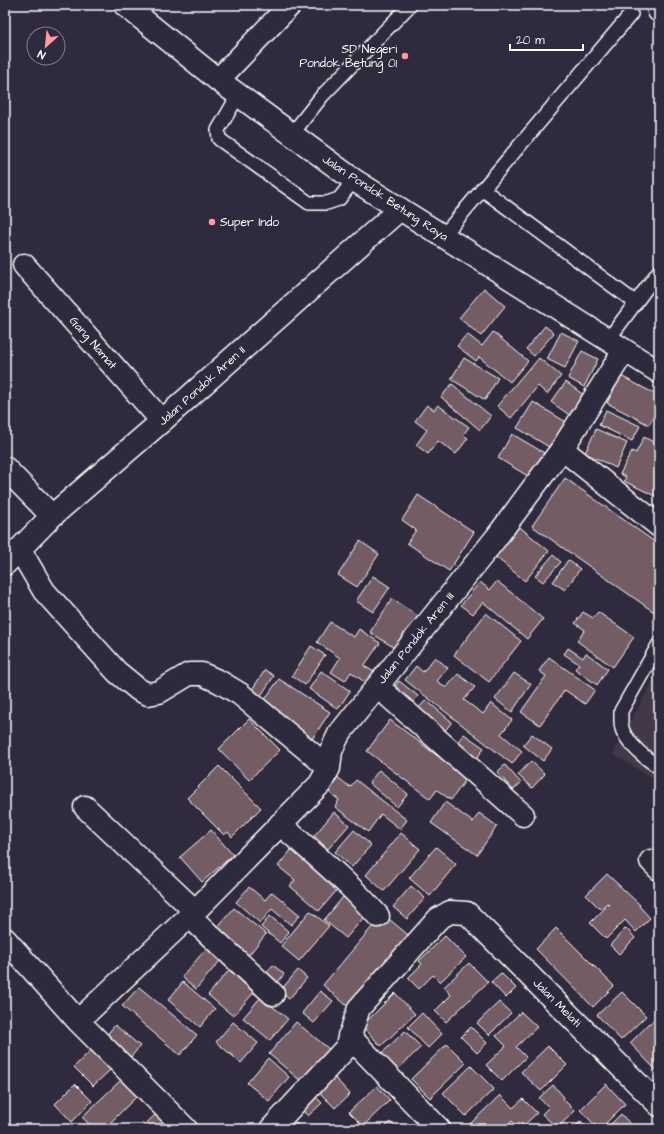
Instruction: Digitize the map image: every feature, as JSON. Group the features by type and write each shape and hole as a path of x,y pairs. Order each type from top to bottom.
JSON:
{"street":[{"name":"Jalan Pondok Betung Raya","path":"125,5 218,80 354,180 616,345 658,369"},
{"path":"218,80 290,5"},
{"name":"Jalan Pondok Aren II","path":"12,557 52,516 162,421 400,209"},
{"name":"Gang Namat","path":"24,265 162,421"},
{"name":"Jalan Pondok Aren III","path":"78,1021 192,914 320,784 329,768 331,751 339,734 496,538 562,449 616,345"},
{"path":"562,449 659,526"},
{"path":"5,468 52,516"},
{"path":"12,557 117,672 139,690 148,694 159,692 188,674 202,674 220,682 240,694 329,768"},
{"path":"377,686 524,815"},
{"path":"85,808 273,994"},
{"path":"280,824 341,878 378,916"},
{"name":"Jalan Melati","path":"349,1036 359,1008 438,919 450,912 467,913 659,1105"},
{"path":"5,939 78,1021 186,1129"},
{"path":"271,1129 346,1048 349,1036"},
{"path":"349,1036 439,1129"}],"lane":[{"path":"292,134 322,96 410,5"},
{"path":"443,236 631,14"},
{"path":"239,94 218,130 219,139 309,203 327,203 339,199 354,180"},
{"path":"482,189 636,303"},
{"path":"616,345 636,303 659,271"},
{"path":"659,644 621,711 621,724 624,735 644,757 659,767"}],"shaded area":[{"path":"659,670 659,782 613,754"}],"building":[{"path":"484,288 505,306 481,336 459,318"},
{"path":"545,326 554,333 534,356 526,349"},
{"path":"493,332 528,361 510,382 479,357 476,361 457,346 467,334 482,346"},
{"path":"561,332 579,341 565,368 547,359"},
{"path":"582,351 598,359 584,387 568,378"},
{"path":"464,358 498,378 485,400 451,379"},
{"path":"539,358 561,376 547,394 538,386 511,418 497,406"},
{"path":"621,376 659,396 659,407 649,425 607,403"},
{"path":"566,382 589,399 575,419 551,402"},
{"path":"452,384 491,416 480,430 441,397"},
{"path":"533,402 566,422 551,448 517,428"},
{"path":"427,405 434,410 438,405 469,427 463,435 468,438 456,454 438,441 428,454 416,445 427,430 415,421"},
{"path":"606,410 640,426 632,441 599,425"},
{"path":"596,429 627,443 616,468 585,453"},
{"path":"512,434 546,454 531,478 498,458"},
{"path":"644,437 659,445 659,498 624,481 626,477 620,474 632,451 636,453"},
{"path":"565,478 659,545 659,605 654,612 532,526"},
{"path":"418,495 474,532 449,571 407,543 416,530 402,520"},
{"path":"516,524 549,551 525,581 492,554"},
{"path":"360,541 379,554 357,587 338,575"},
{"path":"553,555 561,562 543,582 535,576"},
{"path":"568,560 580,569 565,590 553,582"},
{"path":"373,576 390,587 373,612 356,601"},
{"path":"497,581 543,619 527,639 483,602 473,614 461,605 480,582 490,590"},
{"path":"392,599 418,616 396,649 370,632"},
{"path":"583,612 593,618 598,612 634,637 613,667 577,641 585,630 575,623"},
{"path":"486,613 521,641 489,682 454,655"},
{"path":"330,622 354,637 359,629 380,643 364,666 374,672 367,684 351,672 345,681 331,672 340,658 317,642"},
{"path":"311,646 325,655 305,685 292,676"},
{"path":"568,648 583,658 586,653 608,669 597,685 575,669 579,664 564,654"},
{"path":"435,657 448,668 437,681 446,688 458,674 475,687 464,700 483,714 491,703 512,720 501,734 522,751 512,764 405,680 416,666 423,672"},
{"path":"549,657 595,690 585,704 565,690 540,725 521,712 546,676 539,671"},
{"path":"265,670 274,676 258,700 249,694"},
{"path":"321,671 350,691 338,709 309,689"},
{"path":"514,673 531,684 512,712 495,699"},
{"path":"279,679 330,712 312,739 261,705"},
{"path":"399,681 418,696 410,707 390,693"},
{"path":"426,700 452,722 443,733 416,711"},
{"path":"249,719 280,750 249,780 219,749"},
{"path":"390,720 467,778 451,800 437,790 430,799 367,751"},
{"path":"464,734 484,748 477,758 456,744"},
{"path":"532,734 552,749 543,761 523,745"},
{"path":"531,761 545,774 532,788 518,775"},
{"path":"505,765 521,783 513,790 497,772"},
{"path":"219,766 261,808 232,837 228,832 224,835 187,798"},
{"path":"379,770 408,794 397,807 369,783"},
{"path":"336,776 350,787 356,780 407,820 400,829 381,814 368,832 335,807 339,800 325,789"},
{"path":"445,802 473,822 479,813 497,826 477,855 431,823"},
{"path":"334,812 349,825 328,849 314,836"},
{"path":"211,830 233,855 202,882 180,857"},
{"path":"354,830 371,845 352,867 335,852"},
{"path":"401,833 420,849 384,891 366,875"},
{"path":"436,847 456,864 430,896 409,878"},
{"path":"292,849 338,889 319,911 290,886 295,880 278,866"},
{"path":"607,874 640,905 639,906 650,918 636,932 625,920 606,939 590,923 609,904 607,903 600,909 586,895"},
{"path":"411,886 425,898 407,919 393,907"},
{"path":"249,887 265,900 272,892 300,915 291,925 272,909 260,923 236,902"},
{"path":"343,897 365,916 346,938 324,920"},
{"path":"234,908 266,934 247,957 215,930"},
{"path":"310,911 329,926 299,961 281,946"},
{"path":"383,914 413,939 353,1011 323,985"},
{"path":"270,916 289,932 280,943 261,927"},
{"path":"556,928 614,986 593,1007 536,949"},
{"path":"626,928 635,938 619,954 610,945"},
{"path":"445,936 466,957 440,982 433,975 419,989 408,978 422,964 419,961"},
{"path":"210,944 224,956 196,989 182,977"},
{"path":"469,963 488,982 446,1022 435,1011 451,995 444,987"},
{"path":"273,965 284,974 276,985 264,975"},
{"path":"231,968 257,989 233,1016 208,995"},
{"path":"298,970 307,978 289,999 280,991"},
{"path":"501,973 516,988 506,998 491,982"},
{"path":"183,982 215,1009 200,1027 168,1000"},
{"path":"139,987 197,1035 180,1055 122,1006"},
{"path":"320,991 333,1001 314,1023 302,1013"},
{"path":"622,992 646,1016 621,1040 597,1015"},
{"path":"395,993 415,1014 381,1046 362,1026"},
{"path":"261,997 288,1019 270,1040 243,1018"},
{"path":"499,1002 511,1013 489,1035 477,1023"},
{"path":"521,1012 537,1027 516,1047 526,1057 502,1081 486,1065 506,1046 496,1036"},
{"path":"422,1013 442,1034 428,1048 408,1027"},
{"path":"652,1021 659,1028 659,1069 657,1071 630,1043"},
{"path":"233,1022 258,1043 241,1063 216,1042"},
{"path":"296,1022 329,1049 302,1082 269,1054"},
{"path":"115,1025 140,1046 126,1063 101,1042"},
{"path":"471,1027 487,1043 477,1053 461,1037"},
{"path":"405,1031 421,1047 395,1072 379,1056"},
{"path":"447,1044 466,1063 430,1098 411,1079"},
{"path":"548,1046 567,1065 541,1091 521,1072"},
{"path":"91,1050 111,1069 93,1086 74,1067"},
{"path":"268,1058 289,1077 269,1101 247,1083"},
{"path":"471,1066 494,1089 466,1116 443,1093"},
{"path":"335,1078 350,1094 335,1108 320,1093"},
{"path":"121,1080 137,1096 104,1129 94,1129 82,1117"},
{"path":"75,1084 92,1101 72,1122 55,1104"},
{"path":"606,1084 625,1104 599,1129 580,1110"},
{"path":"553,1085 564,1097 563,1099 575,1111 557,1128 542,1114 549,1107 539,1098"},
{"path":"377,1086 390,1100 363,1126 349,1112"},
{"path":"311,1092 322,1103 308,1116 298,1106"},
{"path":"500,1095 513,1108 523,1099 537,1113 520,1129 512,1121 504,1129 469,1129 467,1127"},
{"path":"156,1114 171,1129 140,1129"},
{"path":"621,1114 635,1129 606,1129"},
{"path":"293,1120 302,1129 283,1129"},
{"path":"581,1121 588,1129 573,1129"},
{"path":"390,1122 397,1129 383,1129"}],"place":[{"name":"SD Negeri Pondok Betung 01","path":"405,56"},
{"name":"Super Indo","path":"212,222"}]}
